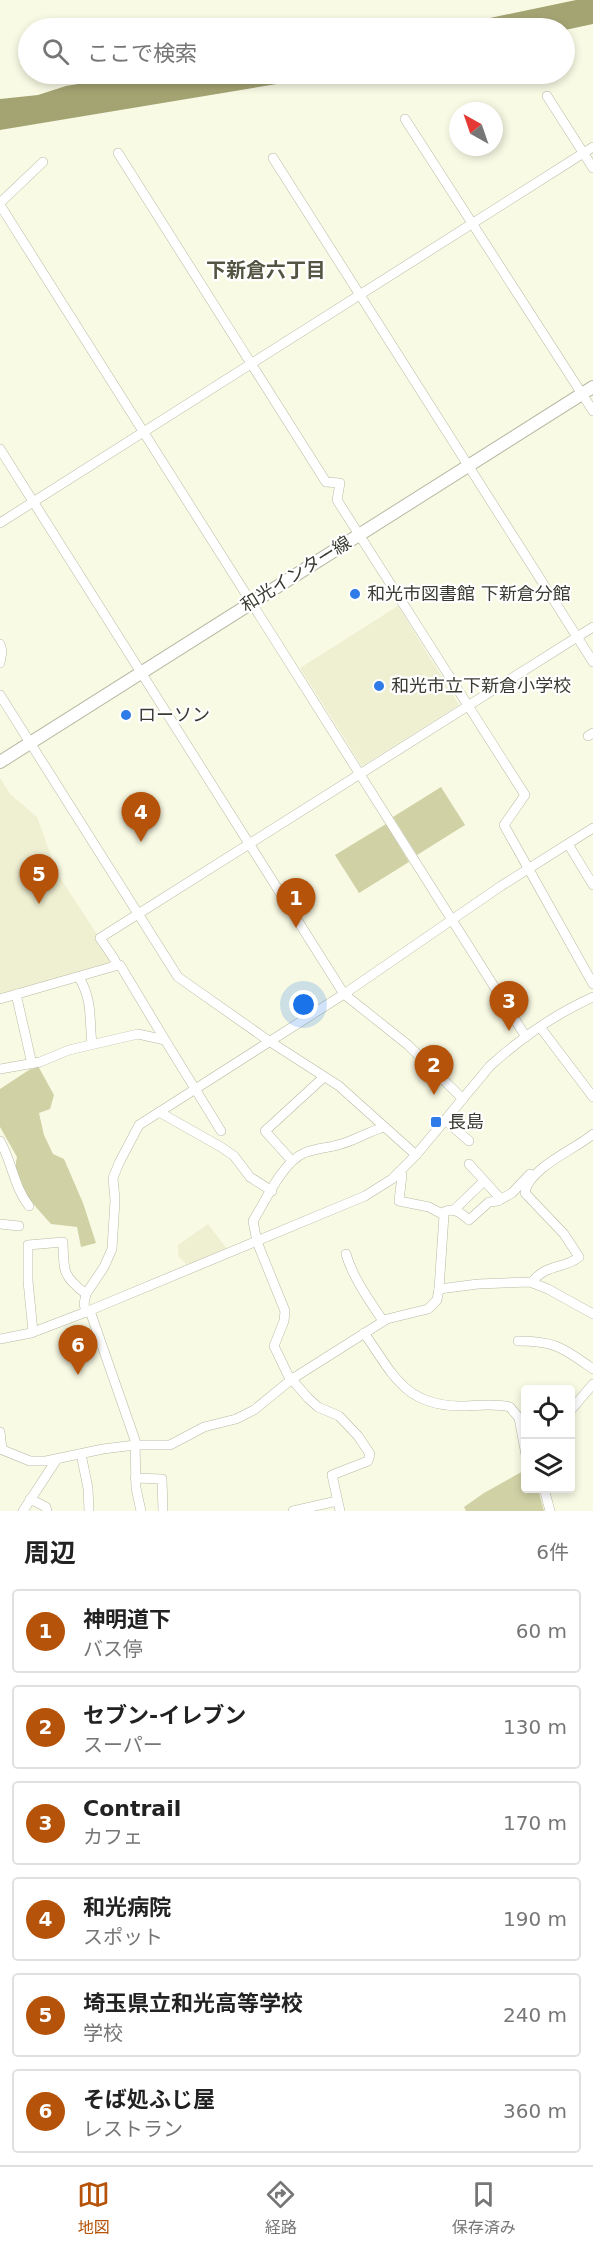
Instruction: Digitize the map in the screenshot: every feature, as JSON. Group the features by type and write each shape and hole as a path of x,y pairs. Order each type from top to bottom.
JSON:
{"main road":[{"name":"和光インター線","path":"0,762 593,387"}],"street":[{"path":"547,96 593,168"},
{"path":"405,119 593,411"},
{"path":"0,523 593,147"},
{"path":"118,153 326,482 340,483 337,501 525,795 504,825 593,984"},
{"path":"273,158 593,662"},
{"path":"43,162 0,204 142,433 361,773 526,1037"},
{"path":"0,449 344,994 408,1045 463,1099"},
{"path":"221,1131 120,965 116,964 100,938 593,627"},
{"path":"0,644 2,651 0,663"},
{"path":"0,695 178,976 269,1041 345,1091 416,1155"},
{"path":"141,1511 135,1478 135,1445 114,1376 84,1304 86,1294 105,1267 112,1249 115,1200 113,1178 118,1162 139,1125 344,994 593,828"},
{"path":"568,844 593,885"},
{"path":"0,999 116,964"},
{"path":"79,977 85,987 92,1014 90,1030 92,1044"},
{"path":"16,994 32,1064"},
{"path":"0,1339 33,1332 88,1312 365,1196 399,1172 416,1155 490,1066 566,1009 593,997"},
{"path":"540,1027 593,1097"},
{"path":"0,1069 32,1064 69,1050 138,1035 165,1040"},
{"path":"292,1161 265,1131 324,1077"},
{"path":"159,1112 229,1152 250,1177 272,1191"},
{"path":"445,1120 469,1141"},
{"path":"292,1511 339,1506 332,1474 368,1461 370,1454 358,1436 339,1416 318,1407 292,1379 274,1346 284,1321 285,1311 257,1242 253,1221 292,1161 304,1153 341,1144 372,1130 385,1127"},
{"path":"532,1282 546,1270 579,1257 564,1234 525,1193 526,1187 540,1171 593,1134"},
{"path":"0,1140 10,1162 19,1194 29,1206"},
{"path":"399,1172 402,1175 399,1201 442,1212 454,1210 469,1220 489,1202 512,1193 537,1167 559,1156"},
{"path":"0,1164 10,1162"},
{"path":"469,1164 501,1199"},
{"path":"454,1210 484,1181"},
{"path":"0,1432 1,1449 30,1461 57,1459 135,1445 170,1445 204,1426 236,1419 254,1410 292,1379 383,1321 428,1309 437,1300 442,1212"},
{"path":"0,1224 19,1226"},
{"path":"33,1332 28,1281 28,1245 63,1242 64,1270 73,1284 86,1294"},
{"path":"346,1254 352,1272 362,1284 383,1321"},
{"path":"439,1289 478,1284 532,1282 548,1288 593,1314"},
{"path":"364,1333 388,1370 406,1390 446,1405 510,1407 519,1418 522,1439"},
{"path":"518,1341 544,1341 563,1347 593,1369"},
{"path":"575,1405 593,1384"},
{"path":"81,1454 88,1488 89,1511"},
{"path":"23,1511 57,1459"},
{"path":"135,1478 162,1479 163,1511"},
{"path":"545,1493 550,1511"},
{"path":"30,1499 46,1507 47,1511"}],"shaded area":[{"path":"576,0 593,0 593,24 575,28 575,18 490,18"},
{"path":"78,84 277,84 0,130 0,99 38,95"},
{"name":"和光市立下新倉小学校","path":"398,606 459,705 362,766 300,668"},
{"path":"0,778 10,794 37,817 57,873 98,936 110,961 109,965 0,996"},
{"path":"441,787 465,825 417,855 393,817"},
{"path":"386,824 409,862 359,893 335,855"},
{"path":"38,1066 54,1095 50,1109 39,1113 44,1135 53,1154 64,1159 83,1203 96,1243 81,1247 77,1227 51,1224 31,1201 17,1176 17,1157 0,1127 0,1089"},
{"path":"208,1224 227,1249 187,1265 178,1256 178,1245"},
{"path":"521,1472 521,1493 539,1493 544,1511 466,1511 464,1507"}],"place":[{"name":"和光市図書館 下新倉分館","path":"355,594"},
{"name":"和光市立下新倉小学校","path":"379,686"},
{"name":"ローソン","path":"126,715"},
{"name":"和光病院","path":"141,842"},
{"name":"埼玉県立和光高等学校","path":"39,904"},
{"name":"神明道下","path":"296,928"},
{"name":"Contrail","path":"509,1031"},
{"name":"セブン-イレブン","path":"434,1095"},
{"name":"長島","path":"436,1122"},
{"name":"そば処ふじ屋","path":"78,1375"}],"district":[{"name":"下新倉六丁目","path":"266,270"}]}
